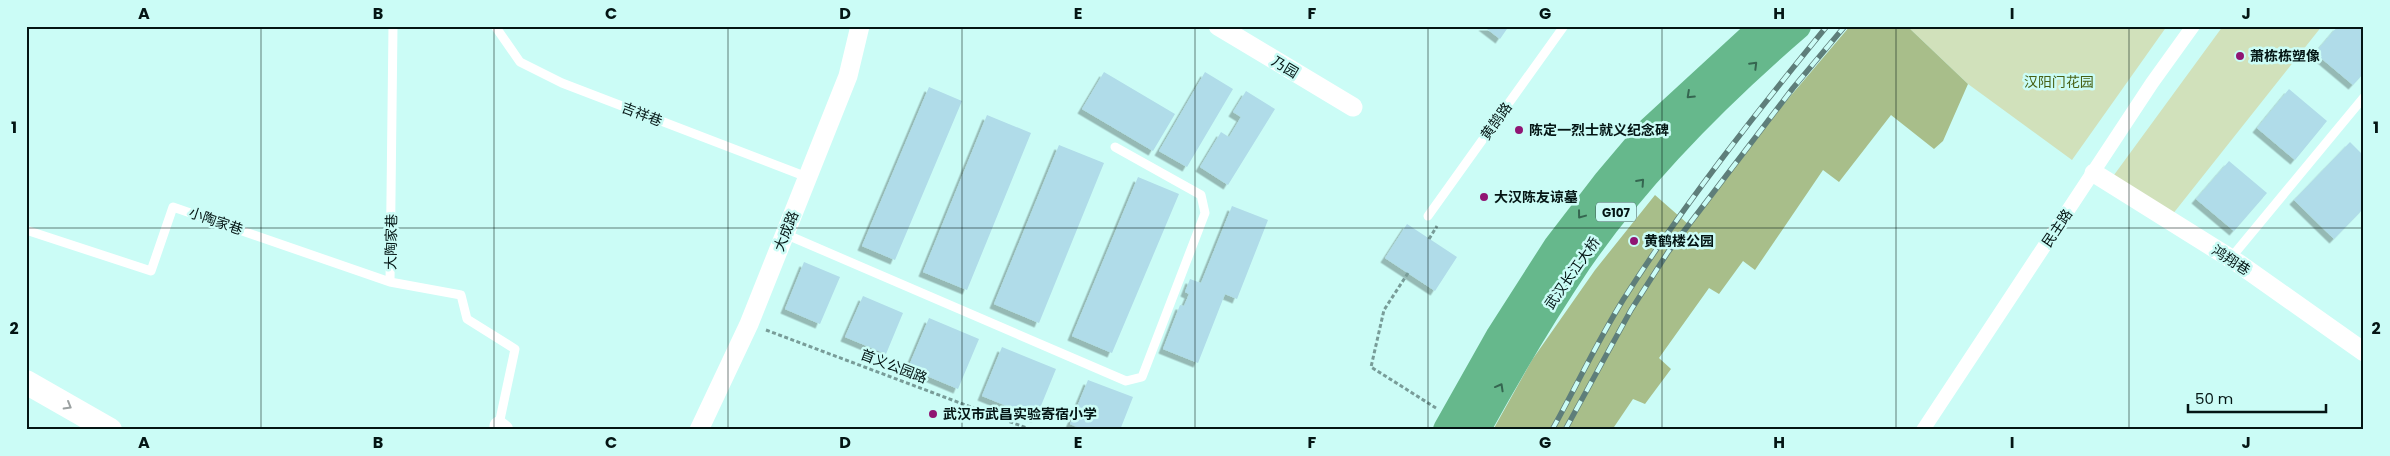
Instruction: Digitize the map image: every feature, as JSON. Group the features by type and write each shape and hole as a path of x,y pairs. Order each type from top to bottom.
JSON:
{"highway":[{"name":"武汉长江大桥","path":"1459,426 1500,336 1557,247 1607,182 1651,130 1764,26"},
{"name":"武汉长江大桥","path":"1459,426 1524,344 1568,277 1625,199 1674,144 1766,53 1797,26"}],"street":[{"name":"大成路","path":"699,430 749,324 848,76 860,26"},
{"name":"乃园","path":"1218,26 1353,108"},
{"name":"民主路","path":"1923,430 2193,26"},
{"name":"鸿翔巷","path":"2094,172 2230,259 2364,352"},
{"path":"26,382 110,430"}],"lane":[{"name":"大陶家巷","path":"393,26 390,282 461,295 467,319 514,349 500,428"},
{"name":"吉祥巷","path":"494,26 520,62 562,83 807,177"},
{"name":"黄鹄路","path":"1428,216 1564,26"},
{"path":"2230,259 2364,98"},
{"path":"784,234 1126,381 1142,377 1205,213 1201,195 1115,147"},
{"name":"小陶家巷","path":"26,230 151,271 173,206 390,282"}],"path":[{"path":"1408,273 1384,310 1371,368 1459,426"},
{"name":"首义公园路","path":"749,324 1032,430"}],"green space":[{"path":"1850,26 1907,26 1968,84 1943,141 1934,149 1891,115 1839,182 1823,170 1755,270 1743,261 1719,294 1709,288 1659,358 1671,369 1645,404 1633,399 1612,430 1493,430 1532,360 1595,270 1655,195 1688,224 1760,132"},
{"name":"汉阳门花园","path":"1907,26 2167,26 2072,160 1968,84"},
{"path":"2223,26 2322,26 2172,215 2114,175"}],"building":[{"path":"1483,26 1509,26 1500,39"},
{"path":"2338,26 2364,28 2364,73 2353,85 2315,53"},
{"path":"1104,72 1175,114 1153,151 1082,109"},
{"path":"1205,72 1233,89 1187,167 1159,151"},
{"path":"929,87 962,101 895,260 862,246"},
{"path":"2289,89 2327,121 2295,160 2257,128"},
{"path":"1246,91 1275,109 1228,185 1200,167 1221,132 1229,137 1241,117 1233,112"},
{"path":"987,115 1031,133 967,290 923,272"},
{"path":"2350,142 2364,156 2364,208 2334,239 2294,200"},
{"path":"1059,145 1104,163 1039,323 994,304"},
{"path":"2229,161 2267,193 2234,231 2196,199"},
{"path":"1138,177 1179,194 1112,353 1072,336"},
{"path":"1232,206 1268,220 1237,299 1225,294 1198,363 1163,349 1180,305 1184,306 1189,294 1185,292 1190,279 1201,283"},
{"path":"1407,224 1457,257 1435,291 1385,258"},
{"path":"804,262 840,277 820,324 785,309"},
{"path":"863,296 903,313 886,354 845,337"},
{"path":"929,318 979,339 958,389 908,368"},
{"path":"1002,347 1056,369 1036,418 982,396"},
{"path":"1088,380 1133,397 1120,430 1084,430 1070,424"}],"railway":[{"path":"1552,430 1613,316 1646,264 1695,194 1773,92 1827,26"},
{"path":"1565,430 1631,310 1668,252 1793,88 1845,26"}],"place":[{"name":"萧栋栋塑像","path":"2240,56"},
{"name":"陈定一烈士就义纪念碑","path":"1519,130"},
{"name":"大汉陈友谅墓","path":"1484,197"},
{"name":"黄鹤楼公园","path":"1634,241"},
{"name":"武汉市武昌实验寄宿小学","path":"933,414"}]}
